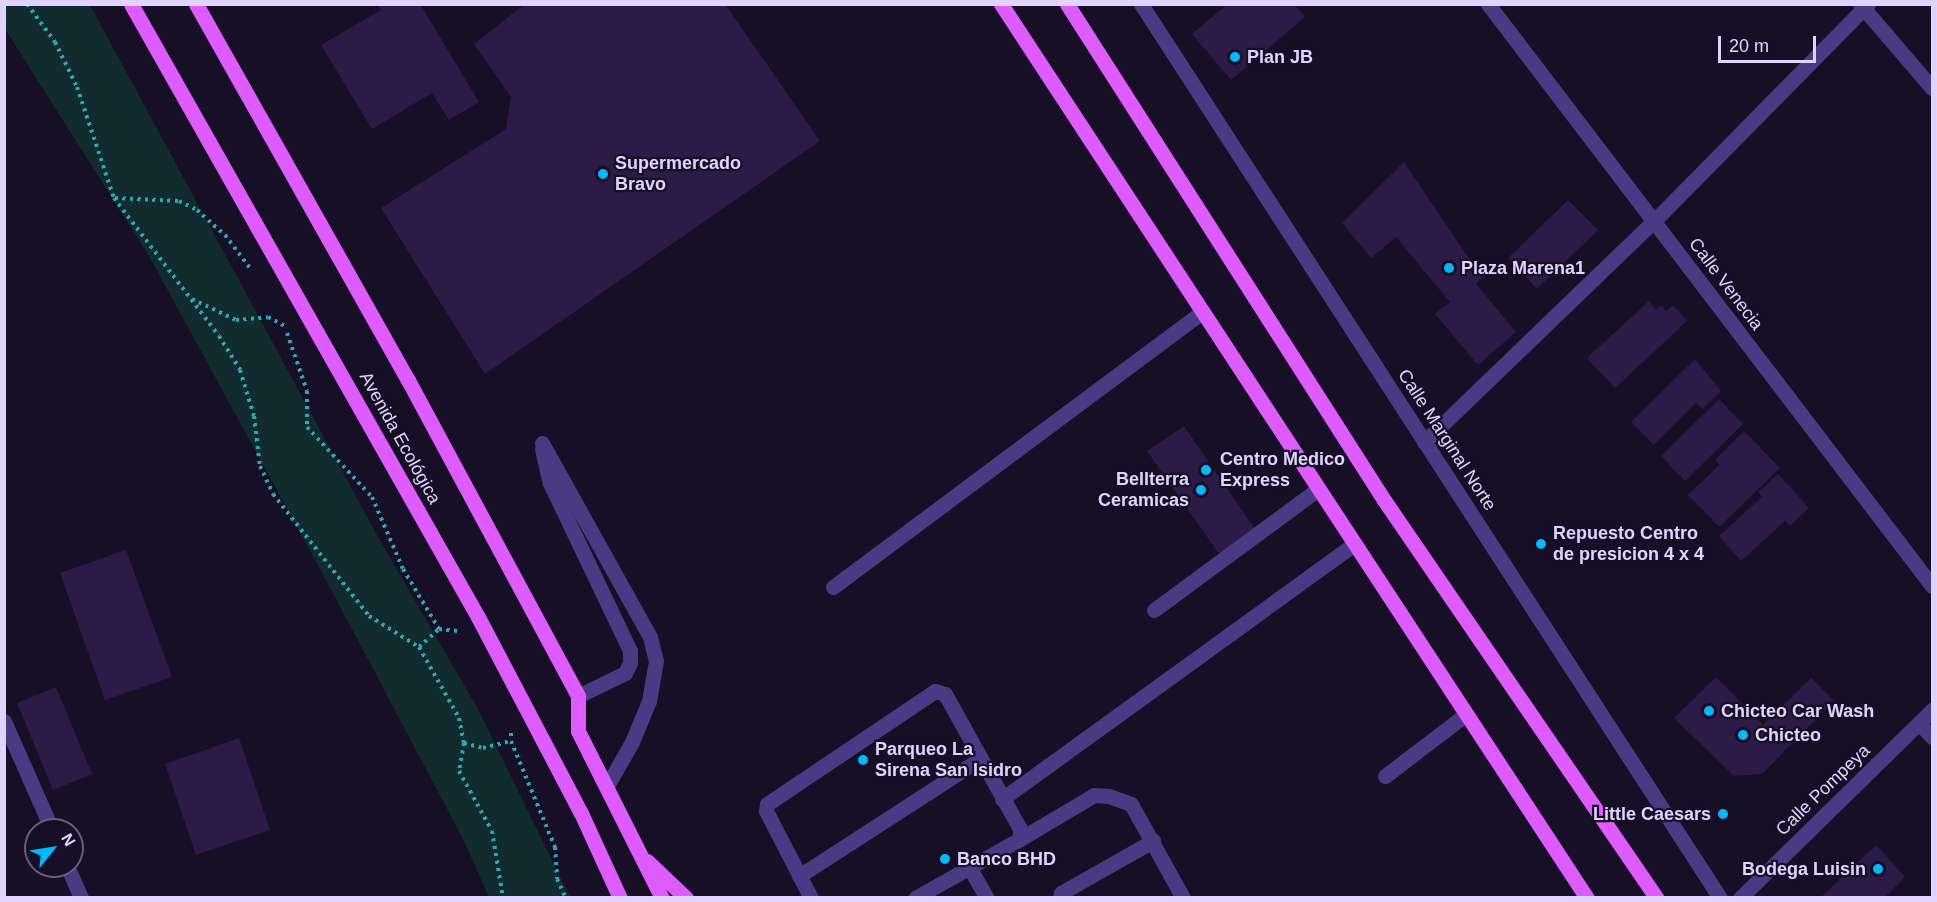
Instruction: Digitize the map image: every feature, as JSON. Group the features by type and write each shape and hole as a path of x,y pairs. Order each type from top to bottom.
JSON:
{"main road":[{"name":"Avenida Ecológica","path":"131,4 472,607 581,813 620,897"},
{"name":"Avenida Ecológica","path":"196,4 408,380 578,696 578,731 662,897"},
{"path":"1001,4 1317,490 1587,897"},
{"path":"1067,4 1384,500 1658,897"},
{"path":"638,853 686,897"}],"street":[{"name":"Calle Marginal Norte","path":"1141,4 1720,897"},
{"name":"Calle Venecia","path":"1488,4 1932,586"},
{"path":"1424,442 1654,221 1864,6 1932,88"},
{"path":"832,587 1201,313"},
{"path":"578,696 625,673 630,663 630,651 550,483 542,459 542,443 650,637 656,661 649,701 632,742 607,786"},
{"path":"1154,610 1317,490"},
{"path":"1002,799 1353,544"},
{"path":"811,897 766,811 767,804 935,691 945,694 1020,830 1020,839"},
{"name":"Calle Pompeya","path":"1740,897 1932,710"},
{"path":"1385,776 1465,715"},
{"path":"4,721 47,818"},
{"path":"1919,723 1932,737"},
{"path":"799,876 980,759"},
{"path":"915,897 1094,795 1101,795 1131,804 1183,897"},
{"path":"1060,897 1060,893 1153,841"},
{"path":"969,867 987,897"},
{"path":"72,878 81,897"}],"path":[{"path":"27,4 55,42 77,87 114,198 191,299 240,370 254,416 260,466 273,494 369,616 418,647 459,718 464,743 459,771 492,831 503,897"},
{"path":"114,198 159,203 179,201 197,210 225,235 252,272"},
{"path":"191,299 236,320 268,317 285,326"},
{"path":"280,317 307,392 307,427 372,497 403,569 439,629 463,633"},
{"path":"418,647 439,629"},
{"path":"511,723 510,741 555,848 557,879 566,897"},
{"path":"464,743 483,748 510,741"}],"green space":[{"path":"5,4 90,5 378,537 478,709 570,897 489,897 463,839 326,580 149,256 5,29"}],"building":[{"path":"377,4 420,4 479,102 449,120 432,93 372,129 321,45 381,10"},
{"name":"Supermercado Bravo","path":"525,4 725,4 820,141 485,374 381,208 506,129 511,97 474,44"},
{"name":"Plan JB","path":"1227,4 1294,4 1305,17 1231,80 1192,34"},
{"name":"Plaza Marena1","path":"1404,162 1482,278 1476,284 1516,332 1478,365 1435,314 1450,302 1396,237 1371,258 1342,223"},
{"path":"1568,200 1598,230 1537,289 1508,258"},
{"path":"1649,301 1656,310 1661,305 1666,311 1673,305 1687,321 1615,388 1587,358"},
{"path":"1695,359 1721,391 1703,409 1696,403 1654,445 1631,422"},
{"path":"1719,399 1743,424 1685,481 1661,456"},
{"name":"Bellterra Ceramicas","path":"1184,426 1255,529 1219,554 1147,451"},
{"path":"1744,431 1780,468 1719,527 1688,495 1719,465 1715,460"},
{"path":"1778,474 1809,508 1790,526 1785,521 1741,561 1719,536 1762,497 1758,492"},
{"path":"126,550 172,677 105,700 60,573"},
{"path":"1716,677 1763,725 1811,678 1834,701 1762,774 1734,776 1674,718"},
{"path":"56,687 92,774 53,790 17,703"},
{"path":"239,738 270,830 196,855 165,764"},
{"path":"1876,845 1905,877 1884,898 1820,898"}],"place":[{"name":"Plan JB","path":"1235,57"},
{"name":"Supermercado Bravo","path":"603,174"},
{"name":"Plaza Marena1","path":"1449,268"},
{"name":"Centro Medico Express","path":"1206,470"},
{"name":"Bellterra Ceramicas","path":"1201,490"},
{"name":"Repuesto Centro de presicion 4 x 4","path":"1541,544"},
{"name":"Chicteo Car Wash","path":"1709,711"},
{"name":"Chicteo","path":"1743,735"},
{"name":"Parqueo La Sirena San Isidro","path":"863,760"},
{"name":"Little Caesars","path":"1723,814"},
{"name":"Banco BHD","path":"945,859"},
{"name":"Bodega Luisin","path":"1878,869"}]}
